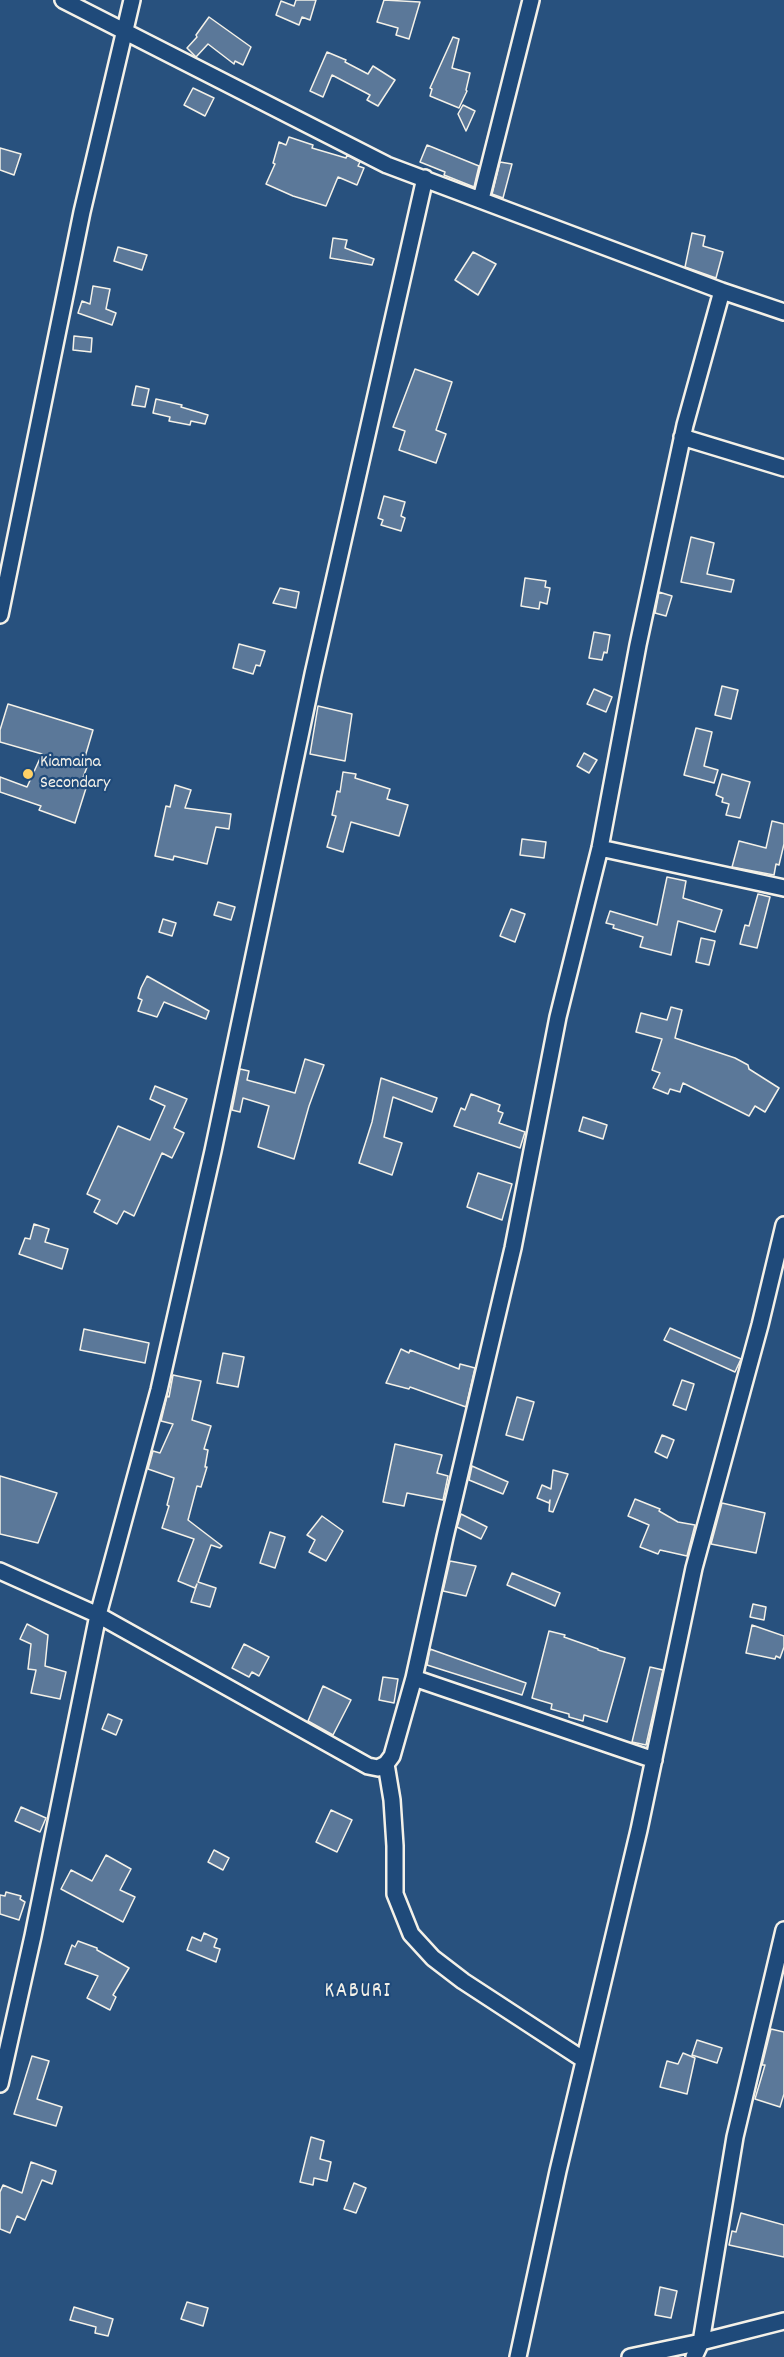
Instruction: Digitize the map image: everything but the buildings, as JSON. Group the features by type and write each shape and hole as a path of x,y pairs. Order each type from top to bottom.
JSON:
{"street":[{"path":"63,0 387,165 722,291 784,312"},
{"path":"0,615 82,212 132,0"},
{"path":"481,199 531,0"},
{"path":"0,2084 33,1936 98,1615 159,1390 210,1163 315,663 425,178"},
{"path":"0,1571 98,1615 368,1766 378,1768 386,1764 392,1756 414,1678 513,1248 558,1017 600,848 638,645 682,436 722,291"},
{"path":"682,436 784,468"},
{"path":"600,848 784,888"},
{"path":"518,2357 654,1760 694,1568 760,1325 784,1225"},
{"path":"414,1678 654,1760"},
{"path":"386,1764 393,1812 394,1894 411,1934 433,1958 464,1981 584,2060"},
{"path":"694,2357 701,2342 735,2138 784,1930"},
{"path":"630,2357 784,2321"}],"place":[{"name":"Kiamaina Secondary","path":"28,774"}],"district":[{"name":"KABURI","path":"358,1993"}]}
